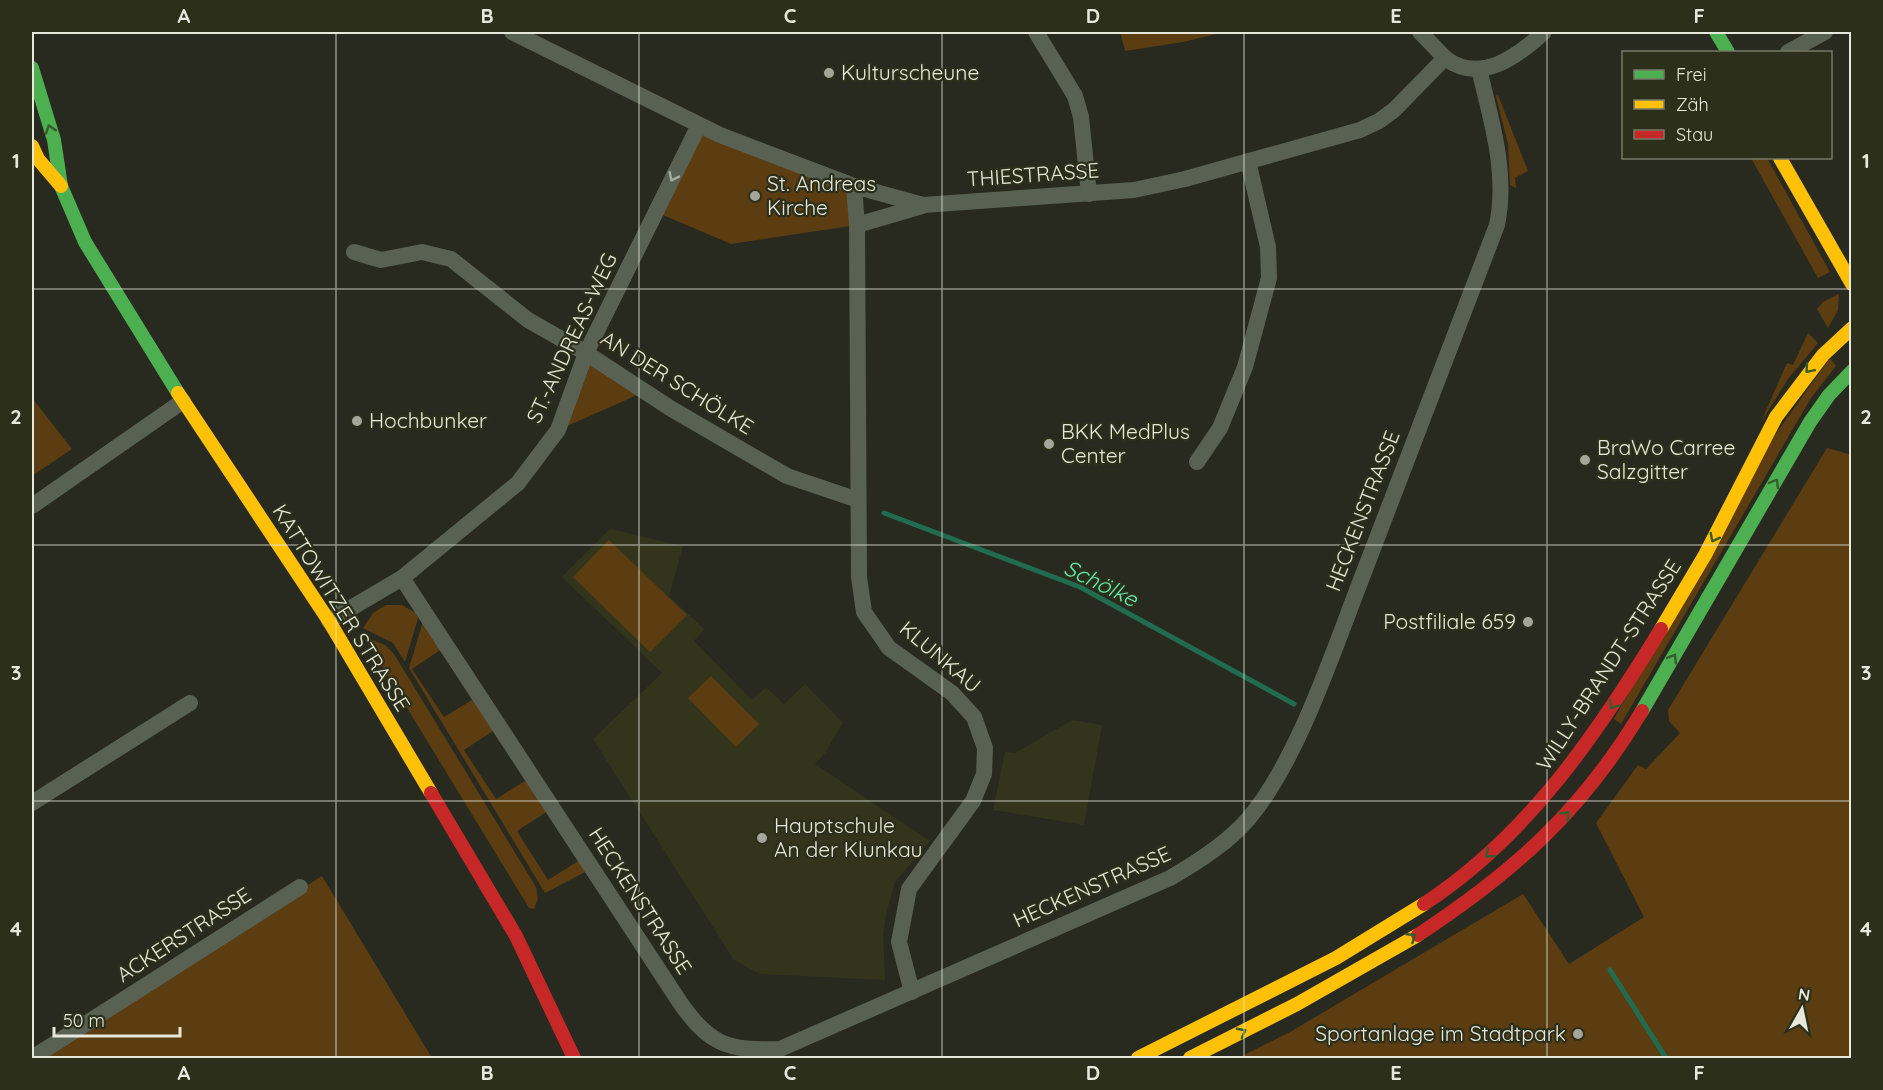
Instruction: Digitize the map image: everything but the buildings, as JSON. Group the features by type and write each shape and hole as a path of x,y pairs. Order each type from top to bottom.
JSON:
{"street":[{"name":"THIESTRASSE","path":"512,32 699,125 854,186 922,205 1134,190 1360,130 1379,121 1394,110 1445,58"},
{"path":"1036,32 1076,96 1081,117 1089,194"},
{"path":"1420,32 1445,58 1462,68 1479,69 1502,64 1544,32"},
{"path":"1708,32 1718,51"},
{"path":"1716,32 1727,51"},
{"path":"1790,51 1826,32"},
{"name":"KATTOWITZER STRASSE","path":"32,68 54,140 61,186 85,242 183,401 329,621 516,936 574,1059"},
{"name":"HECKENSTRASSE","path":"402,578 693,1022 720,1043 743,1050 780,1049 1191,866 1221,845 1249,818 1275,779 1302,725 1337,643 1497,225 1501,177 1497,147 1479,69"},
{"name":"ST.-ANDREAS-WEG","path":"329,621 402,578 518,483 558,430 586,353 699,125"},
{"name":"KATTOWITZER STRASSE","path":"32,146 38,159 61,186"},
{"path":"1781,159 1851,284"},
{"path":"1197,462 1220,428 1245,366 1269,278 1268,247 1248,161"},
{"name":"KLUNKAU","path":"854,186 857,225 859,577 864,612 889,648 952,693 974,717 985,748 984,774 973,801 909,889 899,942 912,992"},
{"path":"857,225 922,205"},
{"name":"AN DER SCHÖLKE","path":"354,252 381,260 422,252 451,259 528,320 586,353 670,408 787,476 858,500"},
{"name":"WILLY-BRANDT-STRASSE","path":"1138,1059 1295,978 1387,927 1470,871 1514,831 1554,787 1586,746 1687,588 1784,401 1824,353 1851,328"},
{"path":"1190,1059 1314,995 1404,942 1510,871 1553,829 1594,784 1613,755 1798,444 1831,393 1851,371"},
{"path":"32,506 183,401"},
{"path":"32,803 190,703"},
{"name":"ACKERSTRASSE","path":"32,1058 300,887"}],"shaded area":[{"path":"1120,32 1225,32 1183,42 1125,51"},
{"path":"1498,95 1528,171 1515,178 1516,188 1510,185 1508,144 1496,96"},
{"path":"699,125 854,186 857,225 731,244 656,212"},
{"path":"1752,159 1768,159 1830,272 1818,278"},
{"path":"1839,294 1838,310 1828,328 1817,309 1823,302"},
{"path":"1808,333 1818,343 1788,379 1760,424 1787,363 1793,365"},
{"path":"586,353 644,392 558,430"},
{"path":"1830,358 1836,366 1811,398 1621,724 1614,719 1775,435"},
{"path":"32,398 72,449 32,476"},
{"path":"1827,448 1852,455 1851,1058 1238,1058 1290,1032 1523,894 1569,964 1644,917 1596,823 1638,765 1646,769 1680,733 1669,721 1668,710"},
{"path":"610,529 683,546 669,596 704,629 694,641 752,700 766,687 784,704 805,684 843,723 825,753 815,764 930,841 895,882 883,934 885,980 760,974 734,960 593,739 662,673 562,577"},
{"path":"609,540 687,615 650,652 573,577"},
{"path":"386,605 402,605 419,615 405,662 393,643 363,628 373,613"},
{"path":"424,618 443,648 412,669 444,717 475,698 496,729 464,750 496,799 528,779 548,811 517,831 548,880 580,860 587,871 545,893 409,668"},
{"path":"368,638 385,645 394,654 536,887 538,898 534,909 529,908 368,644"},
{"path":"711,676 759,724 736,747 688,698"},
{"path":"1072,720 1102,725 1084,825 993,810 1005,752 1015,753"},
{"path":"322,876 432,1058 32,1058"}],"waterway":[{"name":"Schölke","path":"884,513 1080,587 1294,704"},
{"name":"Schölke","path":"1610,970 1666,1058"}],"traffic: fast":[{"path":"1716,32 1727,51"},
{"path":"32,68 54,140 61,186 85,242 178,393"},
{"path":"1642,711 1810,422 1829,395 1852,371"}],"traffic: slow":[{"path":"32,146 38,159 61,186"},
{"path":"1781,159 1852,284"},
{"path":"1661,629 1705,555 1776,417 1823,355 1852,328"},
{"path":"178,393 329,621 431,793"},
{"path":"1138,1058 1336,958 1424,904"},
{"path":"1190,1058 1297,1004 1418,935"}],"traffic: jam":[{"path":"1424,904 1461,877 1528,815 1558,780 1612,707 1661,629"},
{"path":"1418,935 1485,887 1544,837 1595,779 1642,711"},
{"path":"431,793 516,936 574,1058"}],"place":[{"name":"Kulturscheune","path":"829,73"},
{"name":"St. Andreas Kirche","path":"755,196"},
{"name":"Hochbunker","path":"357,421"},
{"name":"BKK MedPlus Center","path":"1049,444"},
{"name":"BraWo Carree Salzgitter","path":"1585,460"},
{"name":"Postfiliale 659","path":"1528,622"},
{"name":"Hauptschule An der Klunkau","path":"762,838"},
{"name":"Sportanlage im Stadtpark","path":"1578,1034"}]}
